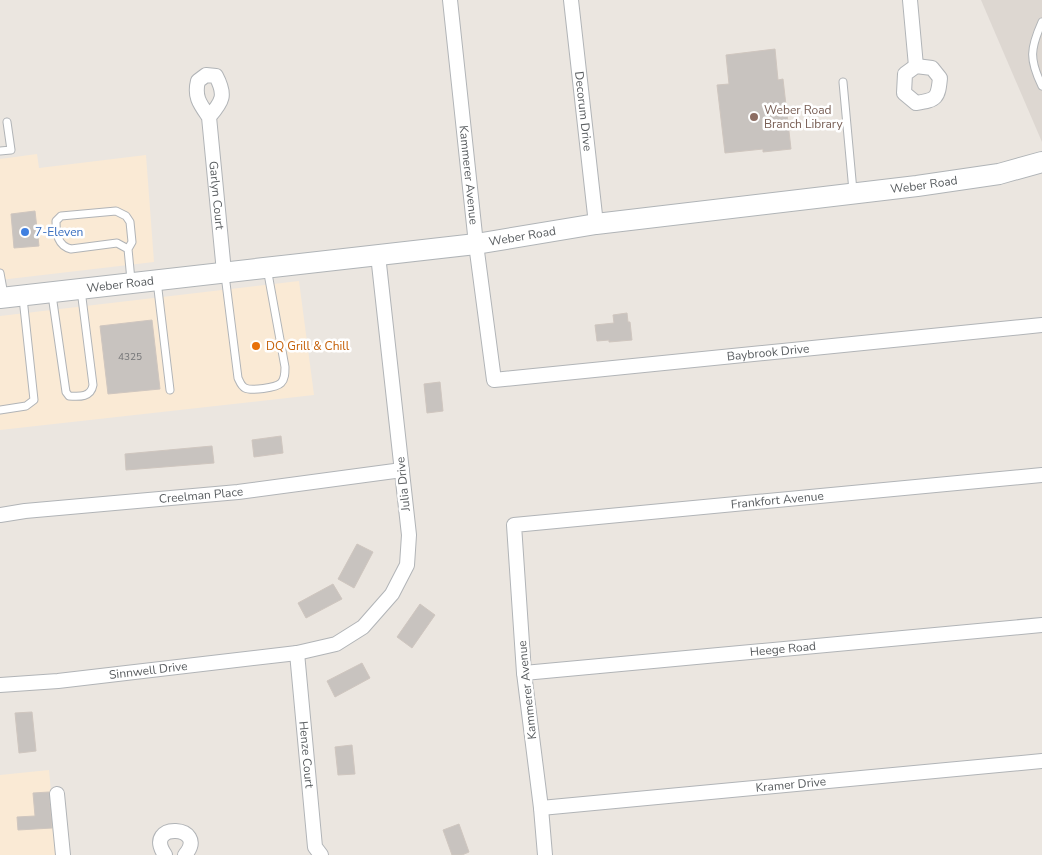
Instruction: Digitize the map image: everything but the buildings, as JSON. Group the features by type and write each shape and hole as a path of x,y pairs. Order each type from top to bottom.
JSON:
{"main road":[{"name":"Weber Road","path":"5,297 476,244 596,224 976,179 1018,170 1042,162"}],"street":[{"name":"Kammerer Avenue","path":"450,0 476,244 494,380"},
{"name":"Decorum Drive","path":"572,0 596,224"},
{"path":"910,0 916,66"},
{"name":"Garlyn Court","path":"209,117 224,272"},
{"name":"Julia Drive","path":"296,653 336,644 363,627 392,594 407,564 409,535 378,255"},
{"name":"Baybrook Drive","path":"494,380 1042,325"},
{"name":"Creelman Place","path":"0,515 25,511 238,492 402,470"},
{"name":"Frankfort Avenue","path":"514,525 1042,475"},
{"name":"Kammerer Avenue","path":"514,525 524,673 545,855"},
{"name":"Heege Road","path":"524,673 1042,625"},
{"name":"Sinnwell Drive","path":"0,685 58,681 296,653"},
{"name":"Henze Court","path":"296,653 315,847 321,855"},
{"name":"Kramer Drive","path":"541,808 1042,761"},
{"path":"57,794 63,855"},
{"path":"165,855 161,850 161,841 166,833 174,830 183,832 189,839 189,849 185,855"}],"lane":[{"path":"1042,22 1033,44 1033,69 1042,86"},
{"path":"843,82 853,194"},
{"path":"0,151 11,150 7,122"},
{"path":"128,249 117,243 71,249 65,248 59,240 56,221 61,216 116,211 122,213 130,222 132,242 128,249 132,283"},
{"path":"224,272 238,378 242,386 248,389 275,386 282,382 285,376 267,268"},
{"path":"0,272 5,297 34,400 26,406 0,410"},
{"path":"157,280 170,390"},
{"path":"51,292 66,392 70,396 83,396 90,394 93,384 81,289"}],"shaded area":[{"path":"981,0 1042,0 1042,142"},
{"path":"37,154 39,168 146,155 154,262 0,280 0,159"},
{"path":"299,281 314,395 0,430 0,316"},
{"path":"49,770 57,855 0,855 0,775"}],"place":[{"name":"Weber Road Branch Library","path":"754,117"},
{"name":"7-Eleven","path":"25,232"},
{"name":"DQ Grill & Chill","path":"256,346"}]}
